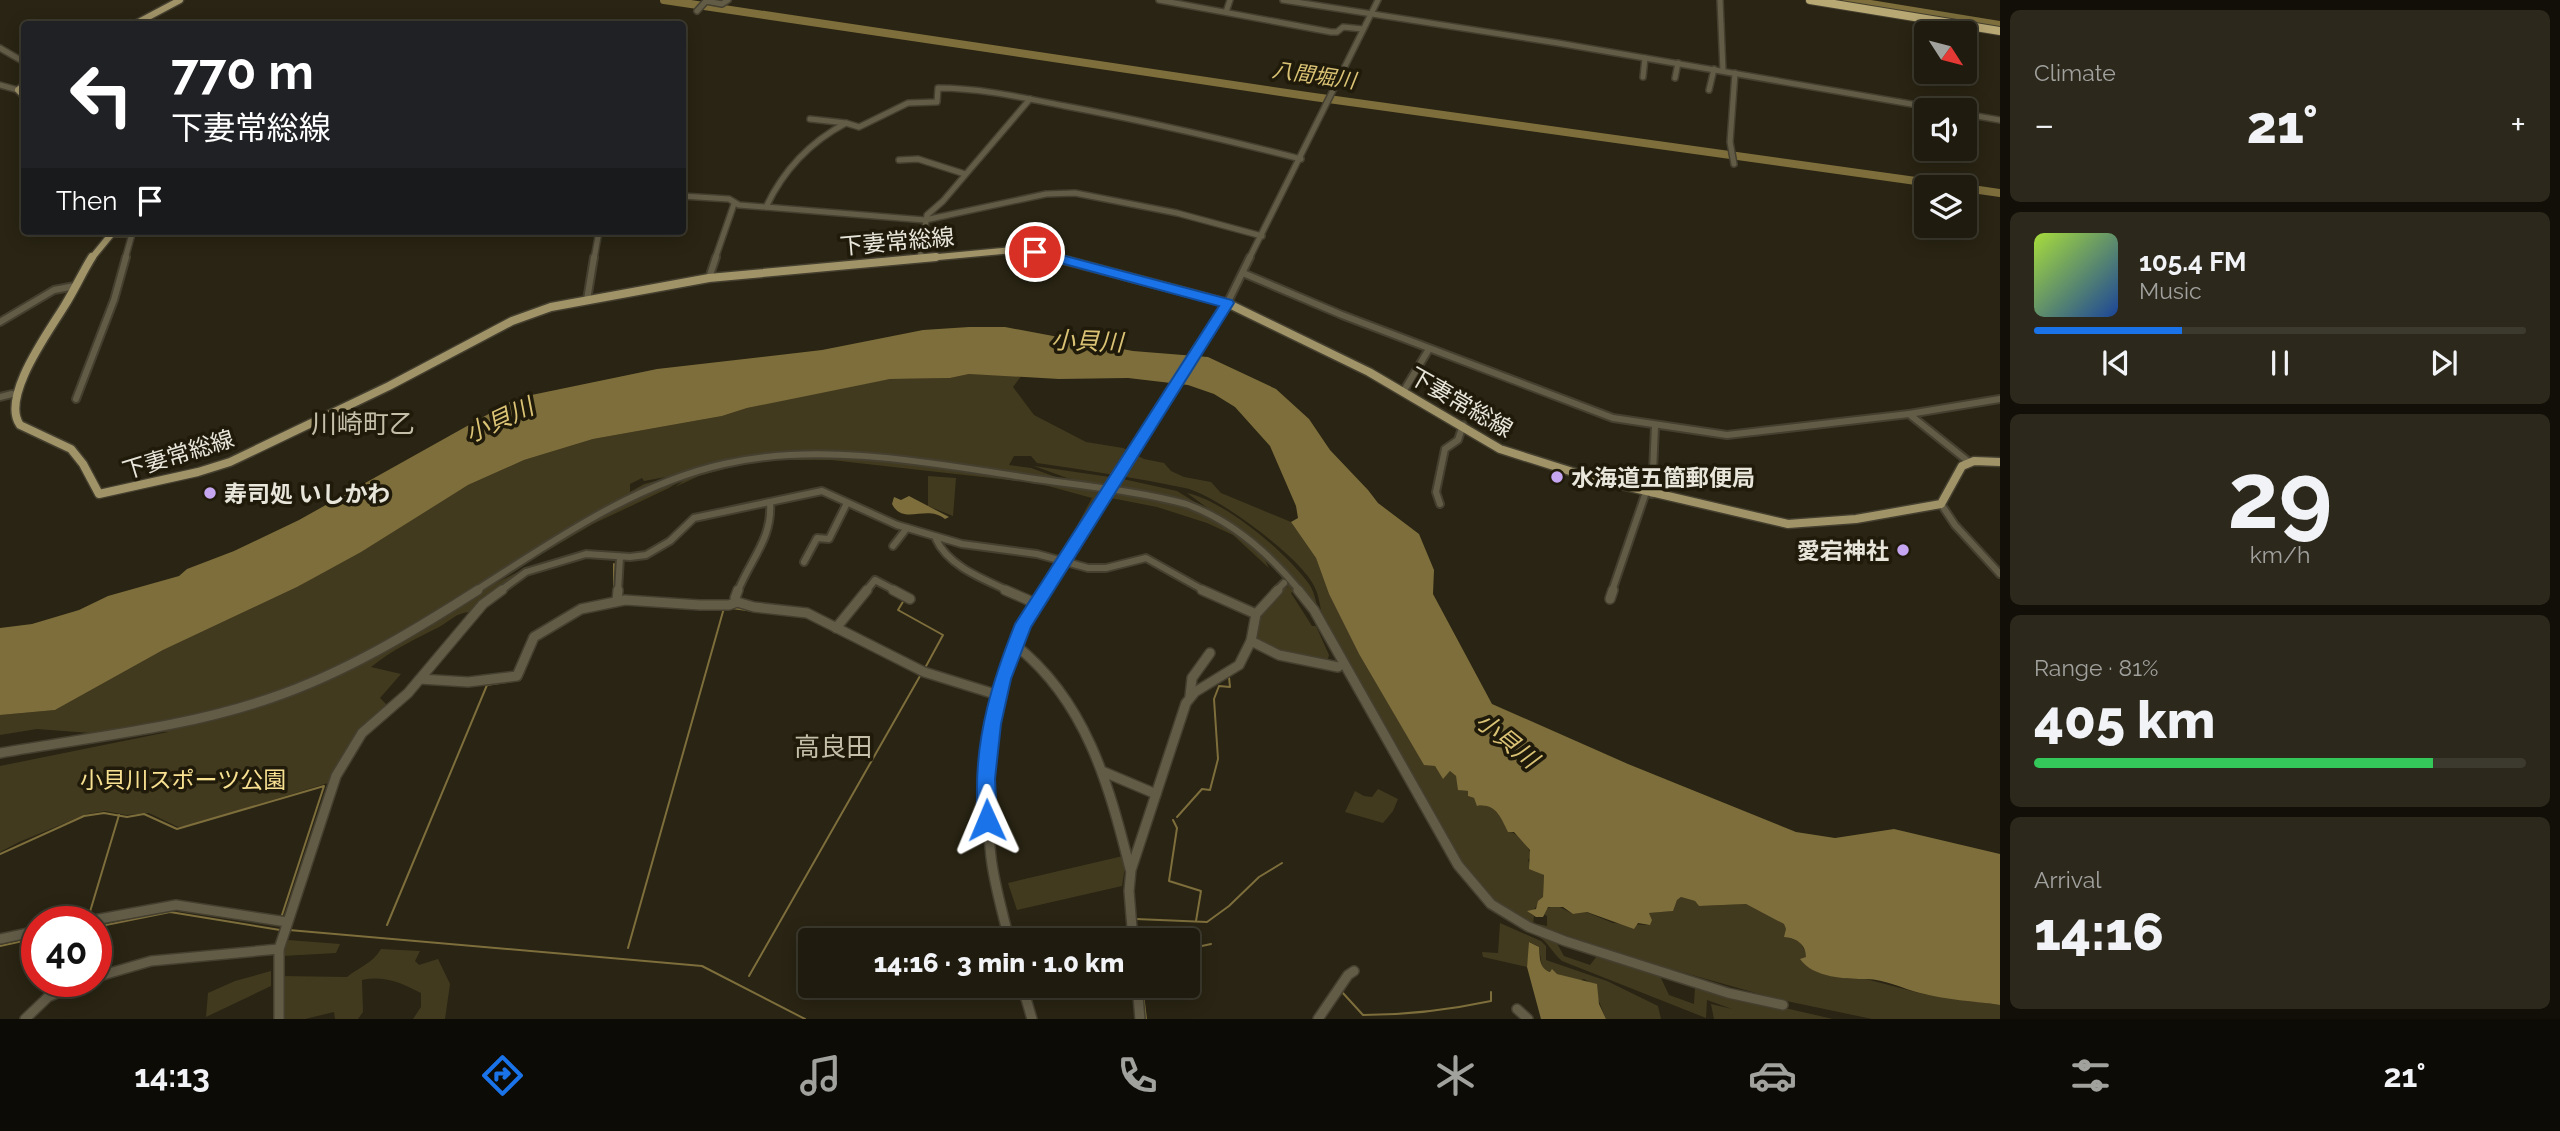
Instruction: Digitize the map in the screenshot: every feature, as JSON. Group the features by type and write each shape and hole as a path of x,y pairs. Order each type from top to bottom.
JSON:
{"highway":[{"path":"1810,0 2000,29"},
{"path":"1827,0 2000,29"}],"main road":[{"path":"141,21 180,0"},
{"path":"21,88 18,90 21,93"},
{"path":"12,394 25,361 67,303 90,255 109,235"},
{"name":"下妻常総線","path":"12,394 10,412 13,418 30,430 71,449 99,494 107,494 230,462 389,386 533,312 709,278 1026,250 1227,303 1369,372 1463,425 1483,440 1511,453 1649,493 1788,524 1856,519 1941,504"},
{"path":"1941,504 1945,501 1958,468 1969,462 2000,461"}],"street":[{"path":"697,11 705,2 722,4 728,0"},
{"path":"1160,0 1331,32 1337,32 1343,27 1363,29"},
{"path":"1226,12 1230,0"},
{"path":"1283,0 1678,63 1914,104"},
{"path":"1006,928 991,859 986,806 987,752 998,695 1014,643 1035,603 1227,303 1378,0"},
{"path":"1720,0 1723,71"},
{"path":"0,48 21,60"},
{"path":"1643,77 1645,58"},
{"path":"1675,78 1678,63"},
{"path":"1709,90 1714,69"},
{"path":"1734,163 1731,151 1731,96 1735,73"},
{"path":"0,85 18,90"},
{"path":"810,119 859,127 908,103 937,102 938,88 958,88 1167,125 1300,159"},
{"path":"920,258 925,220 1030,99"},
{"path":"1977,116 2000,120"},
{"path":"766,207 776,186 801,156 823,135 846,123"},
{"path":"899,160 918,159 965,174"},
{"path":"686,196 729,199 734,204 925,220 1046,194 1075,193 1177,213 1262,236"},
{"path":"709,278 734,204"},
{"path":"76,399 114,300 132,235"},
{"path":"587,300 598,235"},
{"path":"1243,273 1429,349 1613,418 1655,426 1727,435 1909,414 2000,399"},
{"path":"0,322 54,290 75,286"},
{"path":"1403,392 1429,349"},
{"path":"0,397 12,394"},
{"path":"1909,414 1969,462"},
{"path":"1440,504 1436,492 1445,449 1458,440 1463,425"},
{"path":"1610,599 1619,562 1649,493 1655,426"},
{"path":"0,753 205,717 288,693 339,671 388,645 586,522 672,481 736,460 799,454 874,458 1036,477 1162,497 1211,514 1251,540 1281,568 1329,632 1458,865 1470,882 1496,908 1517,921 1577,944 1678,977 1766,1003 1783,1005"},
{"path":"279,1019 279,949 336,776 362,733 420,680 483,604 530,567 586,554 638,557 653,552 670,541 694,518 796,494 821,491 936,538 1095,568 1146,558 1206,592 1256,614"},
{"path":"770,502 772,517 765,544 741,581 734,598 737,602 752,608 795,609 822,619 924,672 998,695"},
{"path":"804,562 817,538 829,539 848,503"},
{"path":"1941,504 1955,525 2000,574"},
{"path":"893,546 907,528"},
{"path":"936,538 938,546 951,560 1035,603"},
{"path":"617,601 620,557"},
{"path":"836,628 875,580 910,599"},
{"path":"1190,696 1237,668 1251,641 1256,614 1284,583"},
{"path":"420,680 430,683 495,680 517,676 534,637 581,609 617,601 710,605 737,602"},
{"path":"1251,641 1279,654 1338,667"},
{"path":"1014,643 1048,675 1062,694 1104,772 1130,870"},
{"path":"1132,928 1130,870 1190,696 1189,688 1194,674 1210,653"},
{"path":"1104,772 1156,794"},
{"path":"112,917 176,905 286,927"},
{"path":"0,939 21,934"},
{"path":"112,972 151,961 279,949"},
{"path":"1318,1019 1354,971"},
{"path":"25,1019 48,997"},
{"path":"1026,998 1032,1019"},
{"path":"1138,998 1140,1019"},
{"path":"1517,1009 1528,1019"}],"green space":[{"path":"969,374 1022,375 1013,387 1034,415 1086,442 1123,448 1144,459 1164,463 1171,471 1184,477 1211,482 1221,493 1291,522 1316,558 1329,594 1359,654 1424,764 1435,766 1443,778 1450,771 1456,776 1460,790 1468,791 1468,796 1474,798 1478,806 1489,805 1504,819 1508,831 1523,841 1531,856 1528,860 1531,868 1544,875 1543,897 1531,914 1534,916 1533,925 1497,904 1463,867 1322,615 1315,588 1294,561 1258,530 1199,493 1148,481 1037,463 1031,456 1014,456 1009,465 1031,468 1064,480 885,458 799,453 644,481 642,478 630,484 630,492 644,484 683,474 601,512 390,641 298,686 208,715 90,733 37,729 0,735 0,715 55,710 163,650 297,587 468,485 524,460 593,439 722,416 847,386 890,379 950,378"},
{"path":"798,456 950,468 1100,490 1074,531 1092,498 1037,483 831,460 770,460 747,463 699,476 675,487 693,474 729,464"},
{"path":"1034,466 1110,477 1103,486 1067,478"},
{"path":"688,476 669,488 593,524 506,575 588,523"},
{"path":"928,476 956,478 953,516 928,506"},
{"path":"1123,479 1177,491 1206,509 1115,489"},
{"path":"1187,493 1219,506 1254,530 1286,557 1309,584 1318,610 1273,556"},
{"path":"1113,494 1164,500 1215,519 1259,548 1269,568 1233,535 1207,523 1157,507 1111,498"},
{"path":"1265,553 1296,589 1291,593 1312,626 1316,626 1329,655 1327,662 1284,652 1254,640 1269,602 1274,595 1288,587"},
{"name":"小貝川スポーツ公園","path":"527,568 469,612 404,645 371,667 401,674 380,698 388,706 349,748 328,783 188,826 178,827 149,813 126,815 105,811 87,814 0,852 0,766 168,732 144,731 221,716 277,701 324,678 468,597"},
{"path":"1378,789 1398,799 1393,811 1383,823 1345,812 1355,791 1372,797"},
{"path":"1123,856 1125,867 1122,886 1017,910 1008,883"},
{"path":"1681,897 1695,901 1699,906 1746,904 1777,920 1784,924 1790,938 1800,942 1815,969 1847,979 1866,979 1923,994 2000,1005 2000,1019 1872,1019 1777,999 1660,966 1538,926 1547,926 1547,916 1543,914 1545,909 1556,905 1573,914 1586,912 1613,923 1647,925 1652,920 1649,913 1672,911"},
{"path":"1500,923 1541,941 1546,946 1546,960 1607,981 1658,1006 1661,1019 1606,1019 1592,984 1584,979 1578,981 1545,970 1542,967 1539,947 1530,942 1527,967 1483,957 1482,952 1498,953"},
{"path":"1536,931 1554,938 1564,956 1590,965 1597,956 1660,976 1669,995 1694,1004 1695,987 1780,1010 1785,1008 1833,1019 1714,1019 1711,1004 1732,1009 1707,1000 1706,1018 1562,961 1544,940 1535,935"},
{"path":"288,940 340,944 336,953 282,956"},
{"path":"381,949 420,951 415,961 419,965 438,959 450,984 445,1019 413,1019 421,1007 421,993 400,983 370,979 362,980 363,1012 358,1019 335,1019 334,1012 305,1019 285,1019 281,976 347,977 370,961"},
{"path":"271,971 271,986 206,1017 208,993 235,981"}],"water":[{"name":"小貝川","path":"1005,327 1133,351 1208,357 1276,389 1309,419 1330,450 1378,503 1419,534 1434,570 1433,594 1492,704 1628,764 1796,832 1835,838 1894,829 2000,854 2000,1005 1930,995 1874,979 1840,978 1822,974 1800,959 1806,957 1804,949 1796,940 1784,937 1784,924 1746,904 1699,906 1695,901 1681,897 1673,911 1649,913 1652,920 1650,925 1638,923 1634,929 1587,912 1573,914 1563,907 1548,907 1543,917 1536,917 1527,911 1536,909 1538,901 1543,897 1544,875 1529,869 1530,850 1514,832 1508,832 1493,809 1477,806 1474,798 1468,796 1468,791 1458,790 1456,776 1450,771 1443,779 1435,766 1424,765 1359,654 1329,594 1316,558 1291,522 1298,518 1296,506 1270,446 1235,407 1214,394 1188,385 1128,378 1059,379 969,374 950,378 890,379 747,408 722,416 593,439 524,460 468,485 361,552 297,587 163,650 55,710 0,715 0,628 32,624 79,610 108,596 179,576 187,569 234,551 299,520 517,398 657,369 822,350 923,330"},
{"path":"909,496 949,517 945,519 931,513 902,514 892,504 894,497 901,500"},
{"path":"1529,942 1539,947 1541,962 1546,970 1550,972 1552,969 1557,974 1597,984 1599,1004 1606,1019 1541,1019 1527,967"}],"waterway":[{"name":"八間堀川","path":"664,0 1314,97 1914,181"},
{"path":"1846,0 2000,25"},
{"name":"八間堀川","path":"1977,190 2000,193"},
{"path":"614,564 614,589"},
{"path":"904,600 898,610 943,635 925,668"},
{"path":"628,948 724,608"},
{"path":"732,608 754,611"},
{"path":"387,925 487,685 520,680 524,672"},
{"path":"749,976 920,676"},
{"path":"1177,817 1202,789 1210,790 1218,759 1214,699 1219,686 1230,687 1229,677"},
{"path":"119,816 144,814 177,829 324,786 282,915"},
{"path":"0,854 84,816 104,813 119,816"},
{"path":"92,906 119,816"},
{"path":"1173,820 1177,828 1169,881 1201,891 1196,921"},
{"path":"1136,919 1207,922 1229,906 1259,877 1282,863"},
{"path":"112,924 170,912 280,930"},
{"path":"289,930 702,966 805,1019"},
{"path":"0,946 21,941"},
{"path":"1200,946 1211,944"},
{"path":"1342,992 1363,1015 1411,1013 1475,1004 1491,1001 1491,992"},
{"path":"1144,998 1146,1019"}],"place":[{"name":"水海道五箇郵便局","path":"1557,477"},
{"name":"寿司処 いしかわ","path":"210,493"},
{"name":"愛宕神社","path":"1903,550"}],"district":[{"name":"川崎町乙","path":"363,424"},
{"name":"高良田","path":"833,747"}],"route":[{"path":"987,820 987,752 998,695 1014,643 1042,591 1204,343 1227,303 1035,252"}]}
